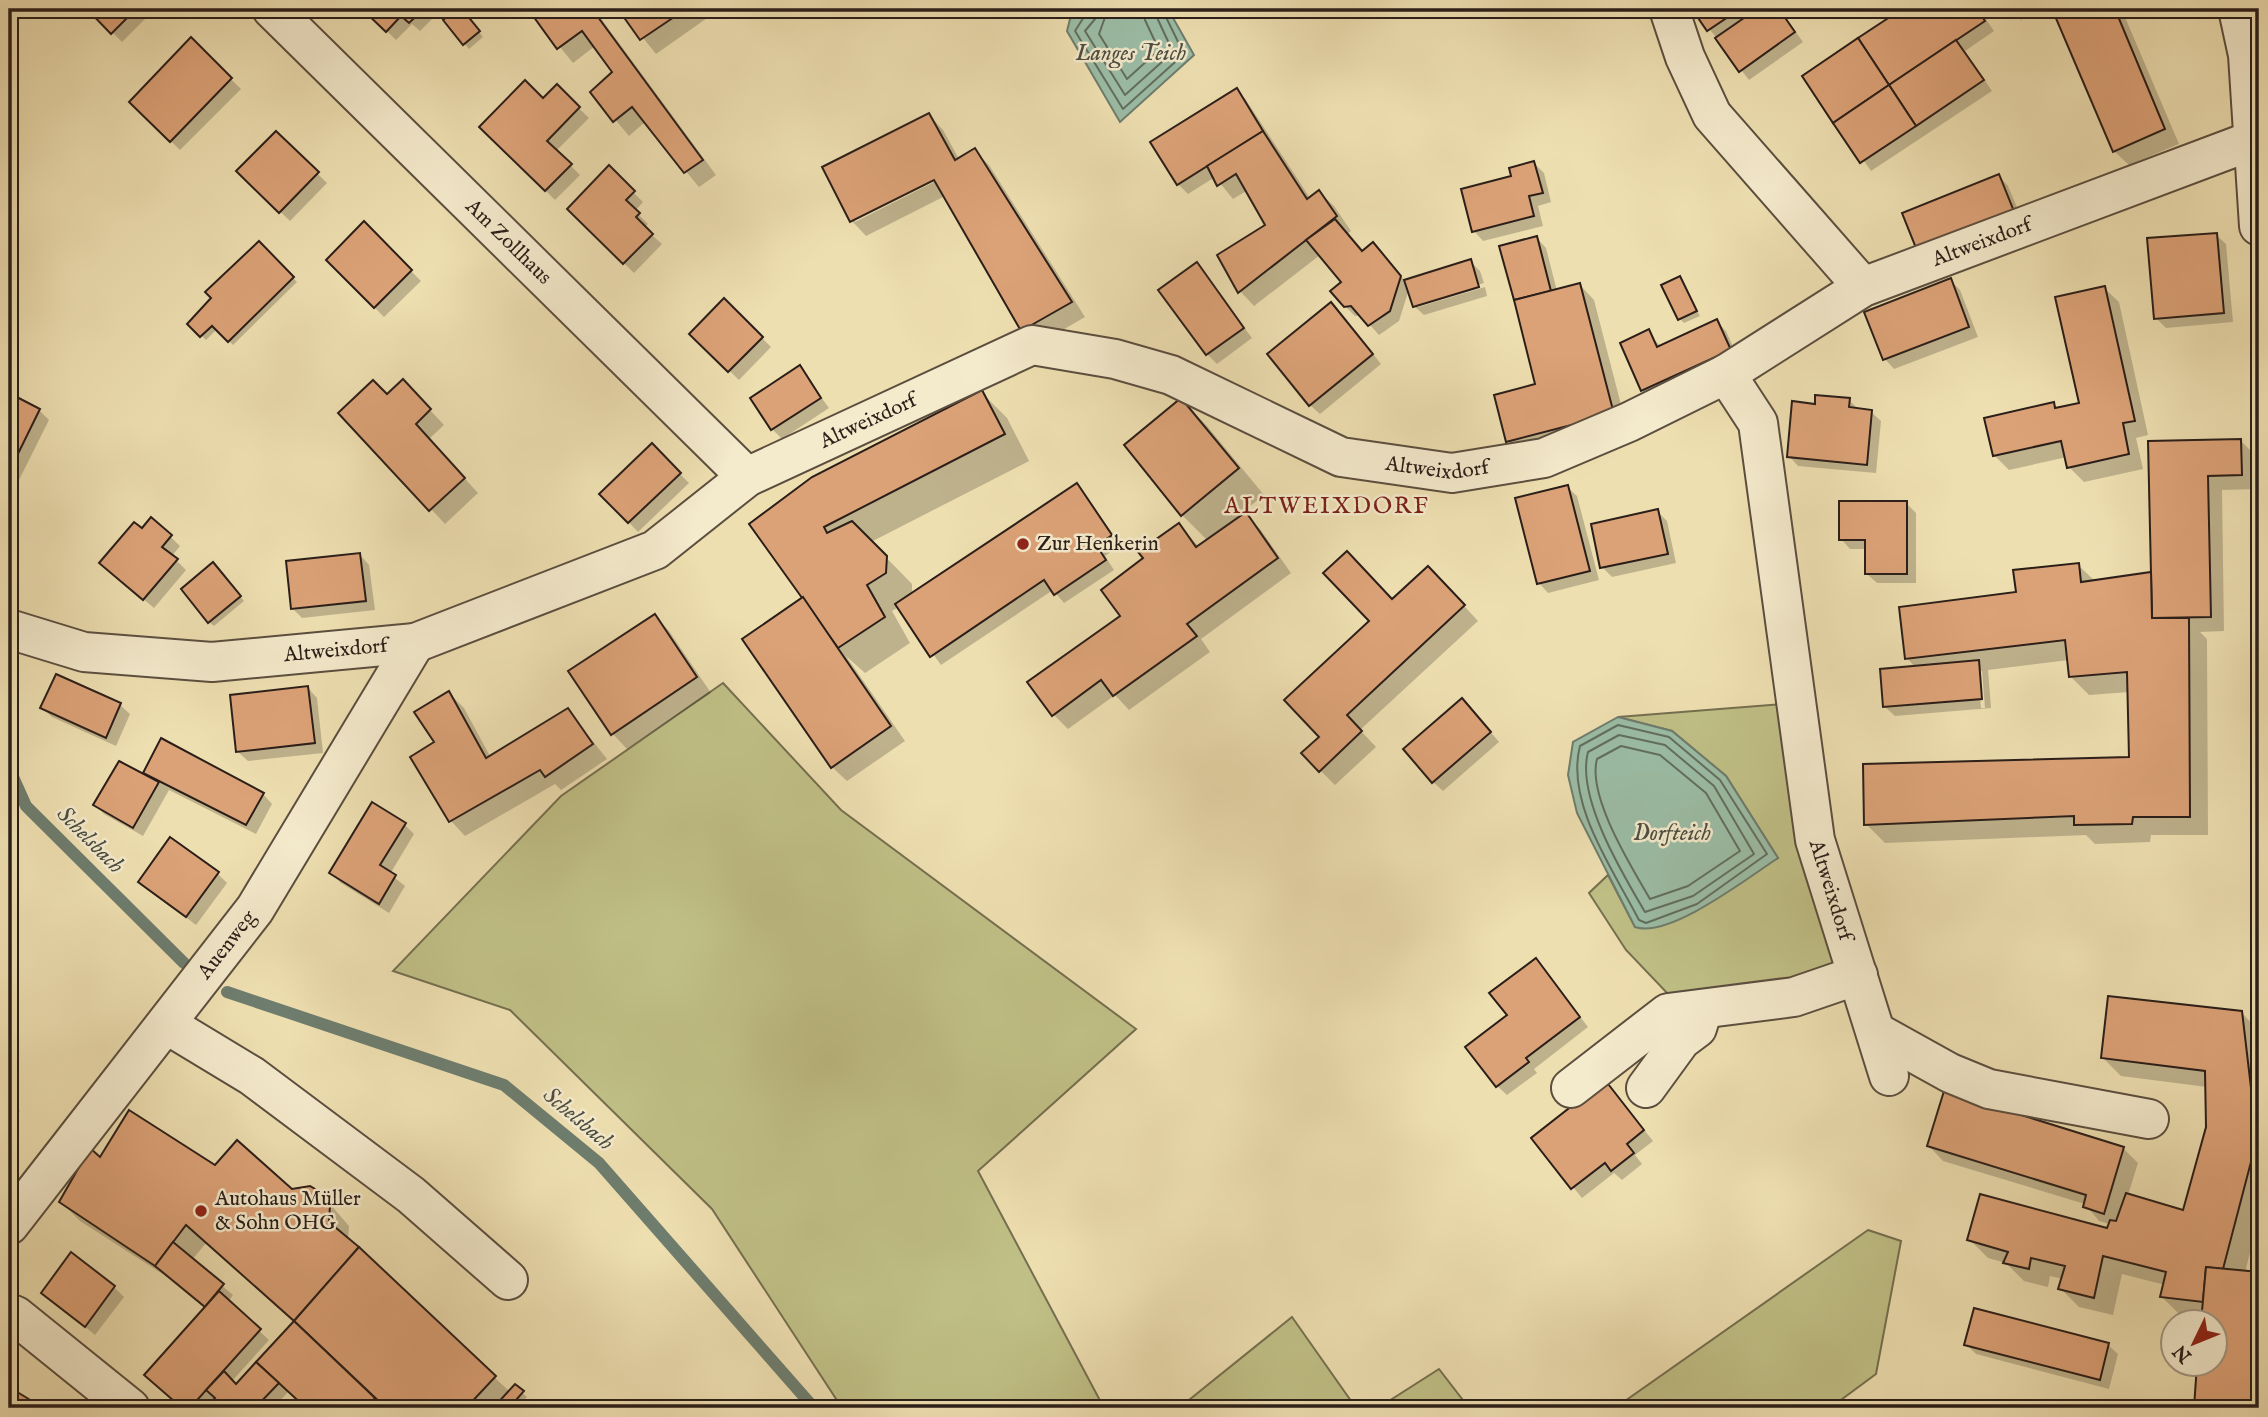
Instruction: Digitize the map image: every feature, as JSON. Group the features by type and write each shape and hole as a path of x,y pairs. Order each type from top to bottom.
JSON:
{"street":[{"name":"Am Zollhaus","path":"272,9 747,477"},
{"path":"1669,9 1685,57 1712,115 1863,287"},
{"path":"2238,9 2248,55 2257,139 2259,226"},
{"name":"Altweixdorf","path":"9,629 85,652 212,662 415,643 654,550 747,477 1032,345 1115,359 1171,375 1341,457 1452,473 1544,458 1629,422 1726,374 1863,287 2257,139"},
{"name":"Altweixdorf","path":"1726,374 1758,423 1815,840 1889,1076"},
{"name":"Auenweg","path":"9,1225 256,909 415,643"},
{"path":"1571,1088 1668,1013 1794,997 1858,975"},
{"path":"1646,1088 1681,1040 1697,1028 1703,1009"},
{"path":"166,1024 252,1076 401,1187 508,1280"},
{"path":"1876,1032 1950,1073 1989,1089 2149,1119"},
{"path":"9,1313 130,1408"}],"green space":[{"path":"723,683 841,810 1136,1029 978,1171 1104,1408 842,1408 712,1209 510,1010 393,971 561,796"},
{"path":"1784,704 1834,964 1827,976 1668,994 1626,950 1589,893 1608,875 1635,927 1778,858 1726,776 1672,731 1618,717"},
{"path":"1868,1230 1901,1241 1876,1374 1830,1408 1615,1408"},
{"path":"1292,1317 1356,1408 1179,1408"},
{"path":"1439,1369 1469,1408 1378,1408"}],"water":[{"name":"Langes Teich","path":"1086,9 1168,9 1194,55 1120,122 1067,31 1070,19"},
{"name":"Dorfteich","path":"1618,717 1672,731 1726,776 1778,858 1688,915 1650,928 1635,927 1577,813 1568,775 1573,742"}],"building":[{"path":"87,9 136,9 111,34"},
{"path":"362,9 424,9 409,23 401,16 386,32"},
{"path":"456,9 462,9 480,31 463,45 443,20"},
{"path":"528,9 592,9 703,160 684,173 632,107 613,122 590,92 612,72 582,31 557,49"},
{"path":"618,9 686,9 640,40"},
{"path":"1692,9 1740,9 1707,31"},
{"path":"1757,9 1779,9 1795,32 1739,72 1715,38"},
{"path":"1902,9 1977,9 1985,21 1889,85 1858,38"},
{"path":"2052,9 2115,9 2165,129 2113,152"},
{"path":"191,37 232,78 170,142 129,102"},
{"path":"1858,38 1889,85 1833,123 1802,76"},
{"path":"1956,40 1984,80 1916,126 1889,85"},
{"path":"525,80 543,98 557,84 580,107 547,141 572,164 545,191 479,127"},
{"path":"1889,85 1916,126 1860,163 1833,123"},
{"path":"1237,88 1263,131 1177,185 1150,142"},
{"path":"929,113 955,160 975,148 1072,302 1021,331 934,180 850,222 822,167"},
{"path":"276,131 319,172 279,213 236,171"},
{"path":"1263,131 1307,199 1319,190 1337,216 1238,293 1217,255 1265,225 1236,174 1217,186 1207,166"},
{"path":"1534,161 1543,193 1529,196 1534,216 1472,232 1461,189 1511,176 1509,168"},
{"path":"609,165 635,191 626,200 640,213 636,217 653,234 623,264 567,209"},
{"path":"1999,174 2017,219 1920,258 1902,213"},
{"path":"1335,219 1362,251 1373,242 1401,276 1390,311 1368,326 1351,306 1344,307 1330,291 1341,282 1306,240"},
{"path":"364,221 412,270 374,308 326,260"},
{"path":"2217,233 2224,313 2154,319 2147,238"},
{"path":"1537,236 1551,291 1514,300 1499,246"},
{"path":"259,241 294,277 228,342 212,326 200,337 187,324 211,298 205,292"},
{"path":"1471,259 1479,287 1413,307 1404,280"},
{"path":"1197,262 1244,328 1206,355 1158,290"},
{"path":"1680,276 1697,311 1678,320 1661,285"},
{"path":"1951,278 1969,327 1883,360 1864,312"},
{"path":"1580,283 1614,414 1506,442 1494,395 1535,384 1514,300"},
{"path":"2105,286 2135,421 2123,423 2129,454 2067,468 2061,441 1993,456 1984,418 2054,402 2055,408 2079,403 2055,297"},
{"path":"724,298 763,337 728,372 689,334"},
{"path":"1331,302 1373,354 1309,406 1267,354"},
{"path":"1717,319 1731,350 1641,391 1620,343 1649,329 1657,347"},
{"path":"800,365 821,398 771,430 750,398"},
{"path":"403,379 431,409 416,424 465,478 429,511 338,413 373,380 387,394"},
{"path":"982,390 1005,434 824,527 827,533 852,521 887,556 886,573 867,585 885,617 838,648 749,524 812,477"},
{"path":"9,393 40,409 9,472"},
{"path":"1815,395 1850,398 1849,407 1872,410 1867,465 1787,457 1792,401 1815,404"},
{"path":"1181,398 1239,468 1181,516 1124,445"},
{"path":"2241,439 2242,475 2208,476 2211,617 2152,618 2148,441"},
{"path":"652,443 681,473 628,523 599,494"},
{"path":"1077,483 1112,535 1097,546 1106,560 1054,595 1044,580 930,657 895,604"},
{"path":"1568,485 1590,571 1537,584 1515,498"},
{"path":"1839,501 1907,501 1907,574 1865,574 1865,540 1839,540"},
{"path":"1658,509 1668,554 1600,568 1591,524"},
{"path":"1246,512 1278,558 1187,624 1197,636 1113,696 1101,680 1052,716 1027,682 1120,616 1101,590 1143,558 1138,552 1179,523 1196,547"},
{"path":"151,517 172,535 162,547 178,559 143,600 99,563 134,522 142,528"},
{"path":"1347,551 1392,599 1428,566 1465,605 1347,715 1362,731 1319,772 1301,753 1319,737 1284,700 1369,621 1323,573"},
{"path":"360,553 366,601 291,609 286,561"},
{"path":"213,562 241,596 208,623 181,589"},
{"path":"2079,563 2081,582 2151,572 2152,618 2189,618 2190,817 2133,817 2132,824 2074,825 2074,816 1864,825 1863,764 2129,757 2127,672 2069,677 2065,640 1905,659 1899,607 2016,592 2013,570"},
{"path":"803,597 891,726 831,768 742,639"},
{"path":"655,614 697,677 611,735 568,671"},
{"path":"1979,660 1982,699 1883,707 1880,669"},
{"path":"56,674 121,703 106,738 40,708"},
{"path":"308,686 315,743 236,752 230,695"},
{"path":"449,691 486,758 568,708 593,744 545,777 540,770 449,822 410,757 434,742 414,712"},
{"path":"1462,698 1491,732 1432,783 1403,749"},
{"path":"161,738 264,793 246,825 143,773"},
{"path":"119,761 159,782 133,828 93,805"},
{"path":"372,802 406,823 380,865 396,875 379,904 329,873"},
{"path":"170,837 219,872 186,917 138,882"},
{"path":"1536,958 1580,1017 1526,1058 1529,1062 1496,1087 1465,1047 1507,1015 1489,993"},
{"path":"2108,996 2242,1011 2257,1139 2223,1269 2206,1267 2203,1302 2160,1297 2166,1272 2103,1256 2094,1298 2058,1289 2065,1266 2031,1258 2029,1269 2003,1263 2008,1252 1967,1240 1980,1194 2107,1228 2110,1220 2116,1221 2126,1193 2183,1210 2206,1127 2205,1071 2101,1058"},
{"path":"1605,1080 1644,1130 1627,1144 1634,1153 1611,1171 1605,1163 1571,1189 1531,1138"},
{"path":"1944,1091 2124,1147 2104,1214 2083,1207 2086,1195 1927,1146"},
{"name":"Autohaus Müller & Sohn OHG","path":"129,1110 215,1165 237,1140 292,1189 310,1186 325,1195 330,1205 329,1222 359,1247 294,1321 186,1225 155,1266 59,1202 90,1148 100,1157"},
{"path":"173,1242 224,1284 205,1307 155,1266"},
{"path":"359,1247 496,1376 466,1408 386,1408 294,1321"},
{"path":"71,1252 115,1286 85,1327 41,1293"},
{"path":"2206,1267 2259,1272 2256,1408 2194,1408 2196,1378 2230,1378 2230,1308 2202,1308"},
{"path":"219,1291 261,1329 190,1408 182,1408 144,1375"},
{"path":"1974,1308 2109,1343 2100,1380 1964,1345"},
{"path":"294,1321 375,1398 366,1408 306,1408 256,1362"},
{"path":"256,1362 279,1383 255,1408 205,1408 215,1398 206,1390 224,1371 236,1384"},
{"path":"515,1384 524,1391 509,1408 493,1408"},
{"path":"9,1387 32,1401 28,1408 9,1408"}],"waterway":[{"name":"Schelsbach","path":"9,768 26,806 184,963"},
{"name":"Schelsbach","path":"227,992 504,1085 599,1163 814,1408"}],"place":[{"name":"Zur Henkerin","path":"1023,544"},
{"name":"Autohaus Müller & Sohn OHG","path":"201,1211"}],"district":[{"name":"ALTWEIXDORF","path":"1327,506"}]}
